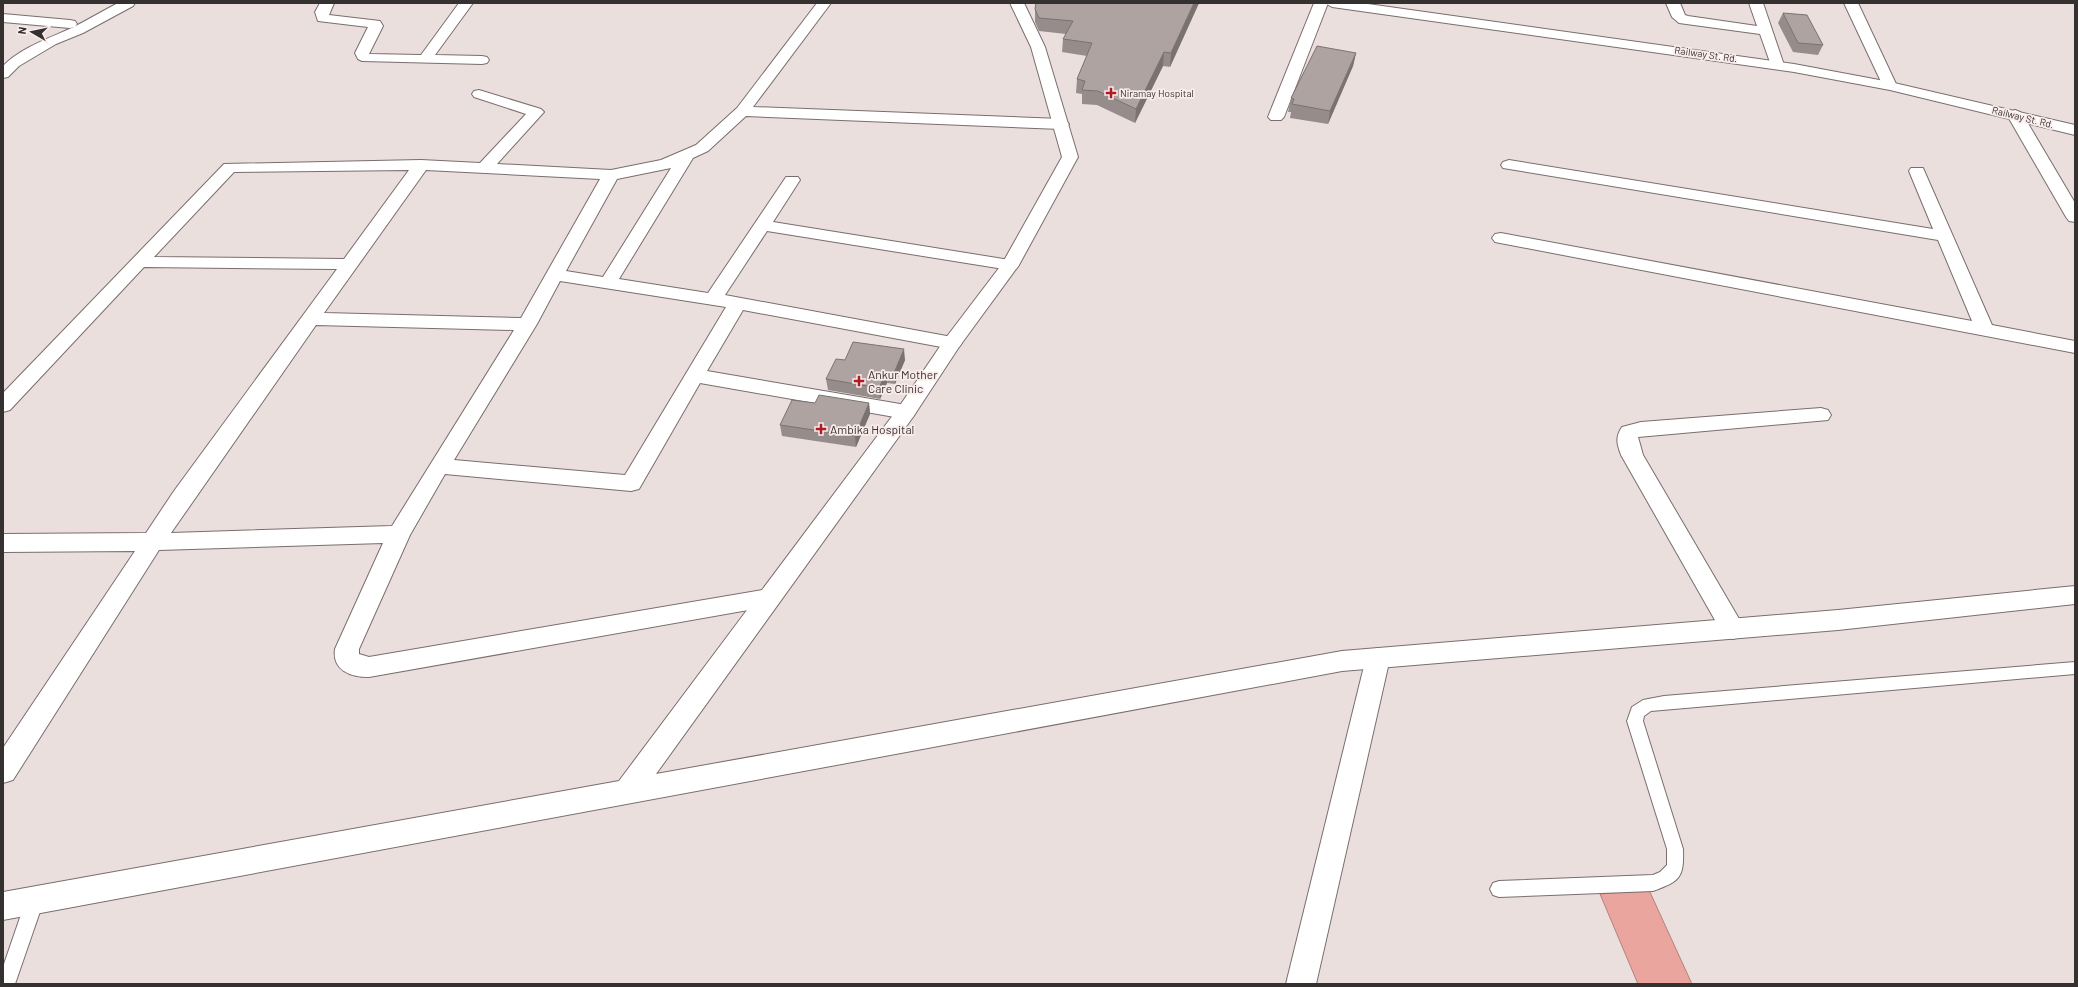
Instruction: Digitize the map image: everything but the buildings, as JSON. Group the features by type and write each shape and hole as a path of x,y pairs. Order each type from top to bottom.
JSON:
{"street":[{"path":"51,41 62,29 109,3"},
{"path":"3,74 9,65 51,41 78,30 128,3"},
{"path":"327,3 322,12 323,18 375,24 376,26 362,53 363,56 375,58 482,60"},
{"path":"425,59 466,3"},
{"path":"3,405 230,167 421,165 611,175 666,164 702,148 742,111 824,3"},
{"path":"627,792 906,412 952,343 1010,265 1070,157 1038,47 1017,3"},
{"path":"1276,117 1321,3"},
{"name":"Railway St. Rd.","path":"1332,3 1777,65 1890,86 2075,130"},
{"path":"1673,3 1679,17 1686,21 1765,31"},
{"path":"1756,3 1777,65"},
{"path":"1851,3 1890,86"},
{"path":"3,18 70,24"},
{"path":"479,94 536,112 485,168"},
{"path":"742,111 1061,124"},
{"path":"2015,115 2075,217"},
{"path":"608,283 687,155"},
{"path":"3,771 182,497 421,165"},
{"path":"1509,165 1945,236"},
{"path":"1918,171 1985,330"},
{"path":"611,175 527,324 439,466 399,534 347,649 346,658 351,663 359,667 377,665 769,598"},
{"path":"713,299 792,180"},
{"path":"762,225 1010,265"},
{"path":"1501,238 2075,346"},
{"path":"140,262 350,264"},
{"path":"554,275 738,303 952,343"},
{"path":"439,466 631,483 738,303"},
{"path":"310,319 527,324"},
{"path":"695,376 906,412"},
{"path":"1733,629 1632,455 1628,447 1627,436 1629,432 1641,429 1821,415"},
{"path":"3,543 152,542 399,534"},
{"path":"3,906 1334,663 1378,658 1838,620 2075,595"},
{"path":"1301,984 1378,658"}],"lane":[{"path":"1499,889 1653,883 1666,878 1675,868 1675,849 1635,721 1637,712 1648,705 1664,702 2075,668"},
{"path":"6,984 36,900"}],"shaded area":[{"path":"1649,890 1692,984 1638,984 1600,894"}],"place":[{"name":"Niramay Hospital","path":"1111,93"},
{"name":"Ankur Mother Care Clinic","path":"859,381"},
{"name":"Ambika Hospital","path":"821,429"}]}
